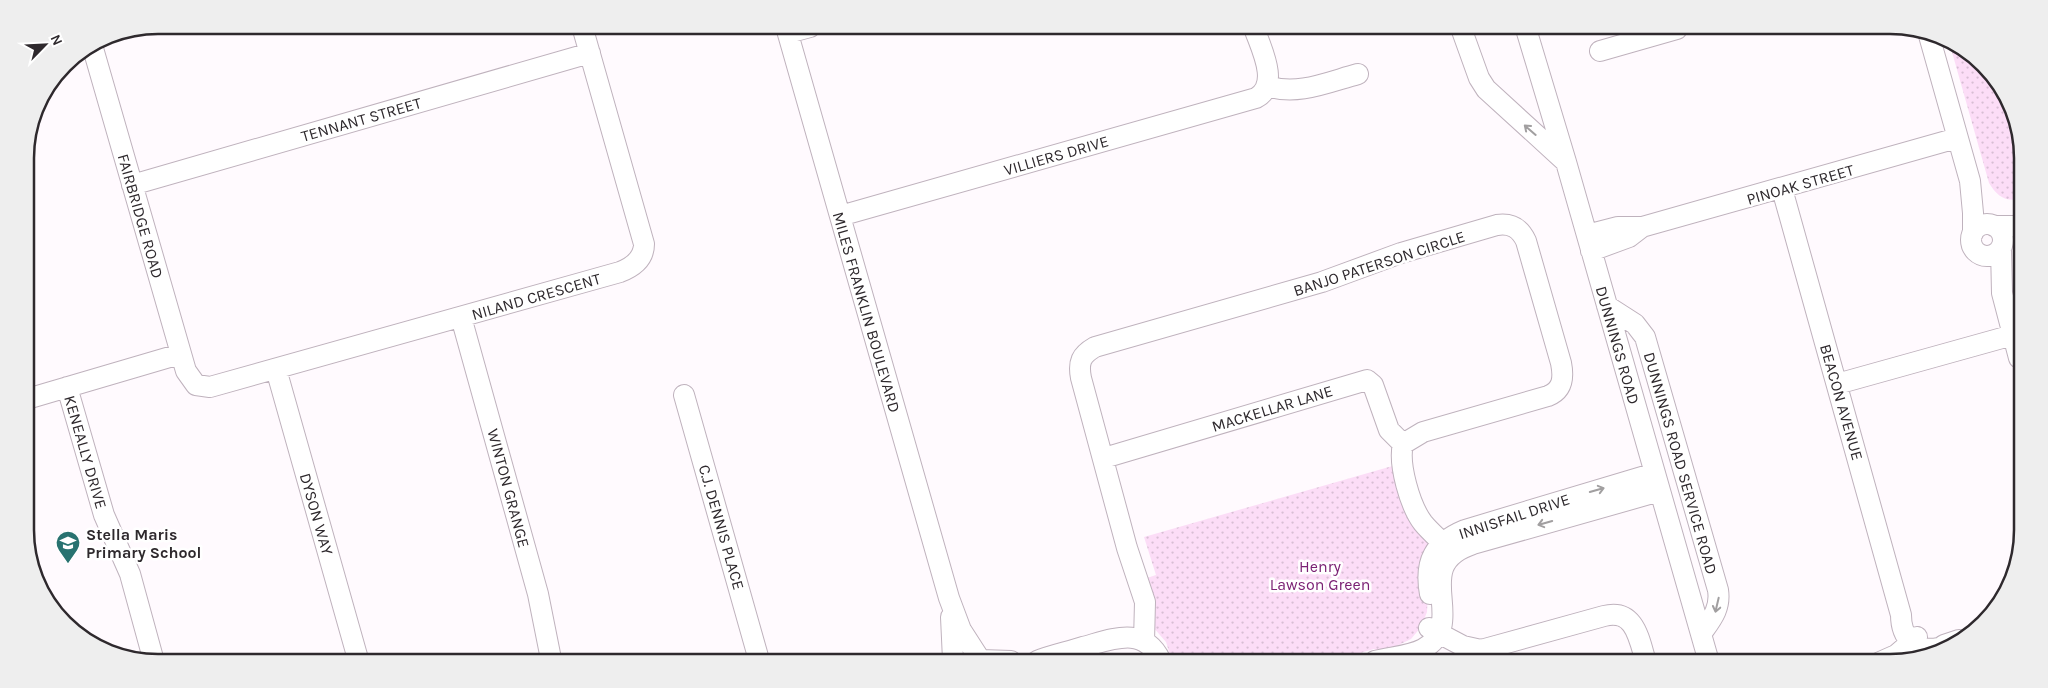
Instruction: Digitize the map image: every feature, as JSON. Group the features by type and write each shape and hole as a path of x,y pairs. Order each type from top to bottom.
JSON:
{"street":[{"name":"NILAND CRESCENT","path":"196,385 206,388 217,386 620,272 634,265 641,257 644,244 584,34"},
{"name":"MILES FRANKLIN BOULEVARD","path":"788,34 949,598 973,654"},
{"path":"1256,34 1267,67 1267,86 1281,91 1294,91 1358,74"},
{"path":"1464,34 1479,78 1486,89 1566,162"},
{"name":"DUNNINGS ROAD","path":"1528,34 1707,654"},
{"path":"1600,51 1660,34"},
{"path":"1930,41 1970,182 1973,213 1972,244 1981,255 2002,293 2014,328"},
{"name":"FAIRBRIDGE ROAD","path":"94,52 180,354 188,376 196,385"},
{"name":"TENNANT STREET","path":"132,184 590,54"},
{"name":"VILLIERS DRIVE","path":"840,216 1256,98 1267,86"},
{"name":"PINOAK STREET","path":"1589,243 1618,227 1642,227 1957,138"},
{"path":"1970,182 1994,226 2002,235 2002,293"},
{"name":"BEACON AVENUE","path":"1782,189 1901,615 1914,640"},
{"name":"BANJO PATERSON CIRCLE","path":"1144,641 1145,602 1127,548 1079,366 1081,357 1087,351 1095,347 1322,282 1412,249 1497,225 1507,224 1516,227 1523,236 1528,249 1561,363 1563,376 1561,386 1556,392 1548,396 1423,432 1403,444"},
{"path":"1973,233 1981,226 2014,226"},
{"path":"1981,255 1992,255 2014,239"},
{"name":"DUNNINGS ROAD SERVICE ROAD","path":"1607,306 1635,324 1645,337 1718,590 1717,610 1701,634"},
{"name":"WINTON GRANGE","path":"461,317 538,594 550,654"},
{"path":"1837,384 2014,335"},
{"path":"34,396 180,354"},
{"name":"DYSON WAY","path":"276,369 357,654"},
{"name":"MACKELLAR LANE","path":"1104,458 1367,380 1373,385 1389,430 1403,444"},
{"name":"KENEALLY DRIVE","path":"67,387 104,515 126,563 153,654"},
{"name":"C.J. DENNIS PLACE","path":"684,395 758,654"},
{"path":"1403,444 1400,455 1416,511 1423,523 1448,548"},
{"name":"INNISFAIL DRIVE","path":"1433,630 1444,616 1439,588 1448,548 1473,544 1657,482"},
{"name":"MILES FRANKLIN BOULEVARD","path":"949,598 953,654"},
{"path":"1403,654 1422,650 1433,630 1463,646 1475,650 1487,649 1604,616 1618,614 1628,618 1635,628 1643,654"},
{"path":"1060,654 1120,637 1144,641 1155,648 1158,654"},
{"path":"1897,654 1914,640 1942,643"}],"green space":[{"path":"1951,50 1983,76 1993,89 2008,118 2014,150 2014,200 2002,197 1989,183"},
{"name":"Henry Lawson Green","path":"1396,465 1430,541 1427,612 1421,627 1411,639 1382,653 1374,649 1357,654 1170,654 1166,642 1153,627 1144,579 1156,575 1144,537"}],"place":[{"name":"Stella Maris Primary School","path":"68,564"}]}
